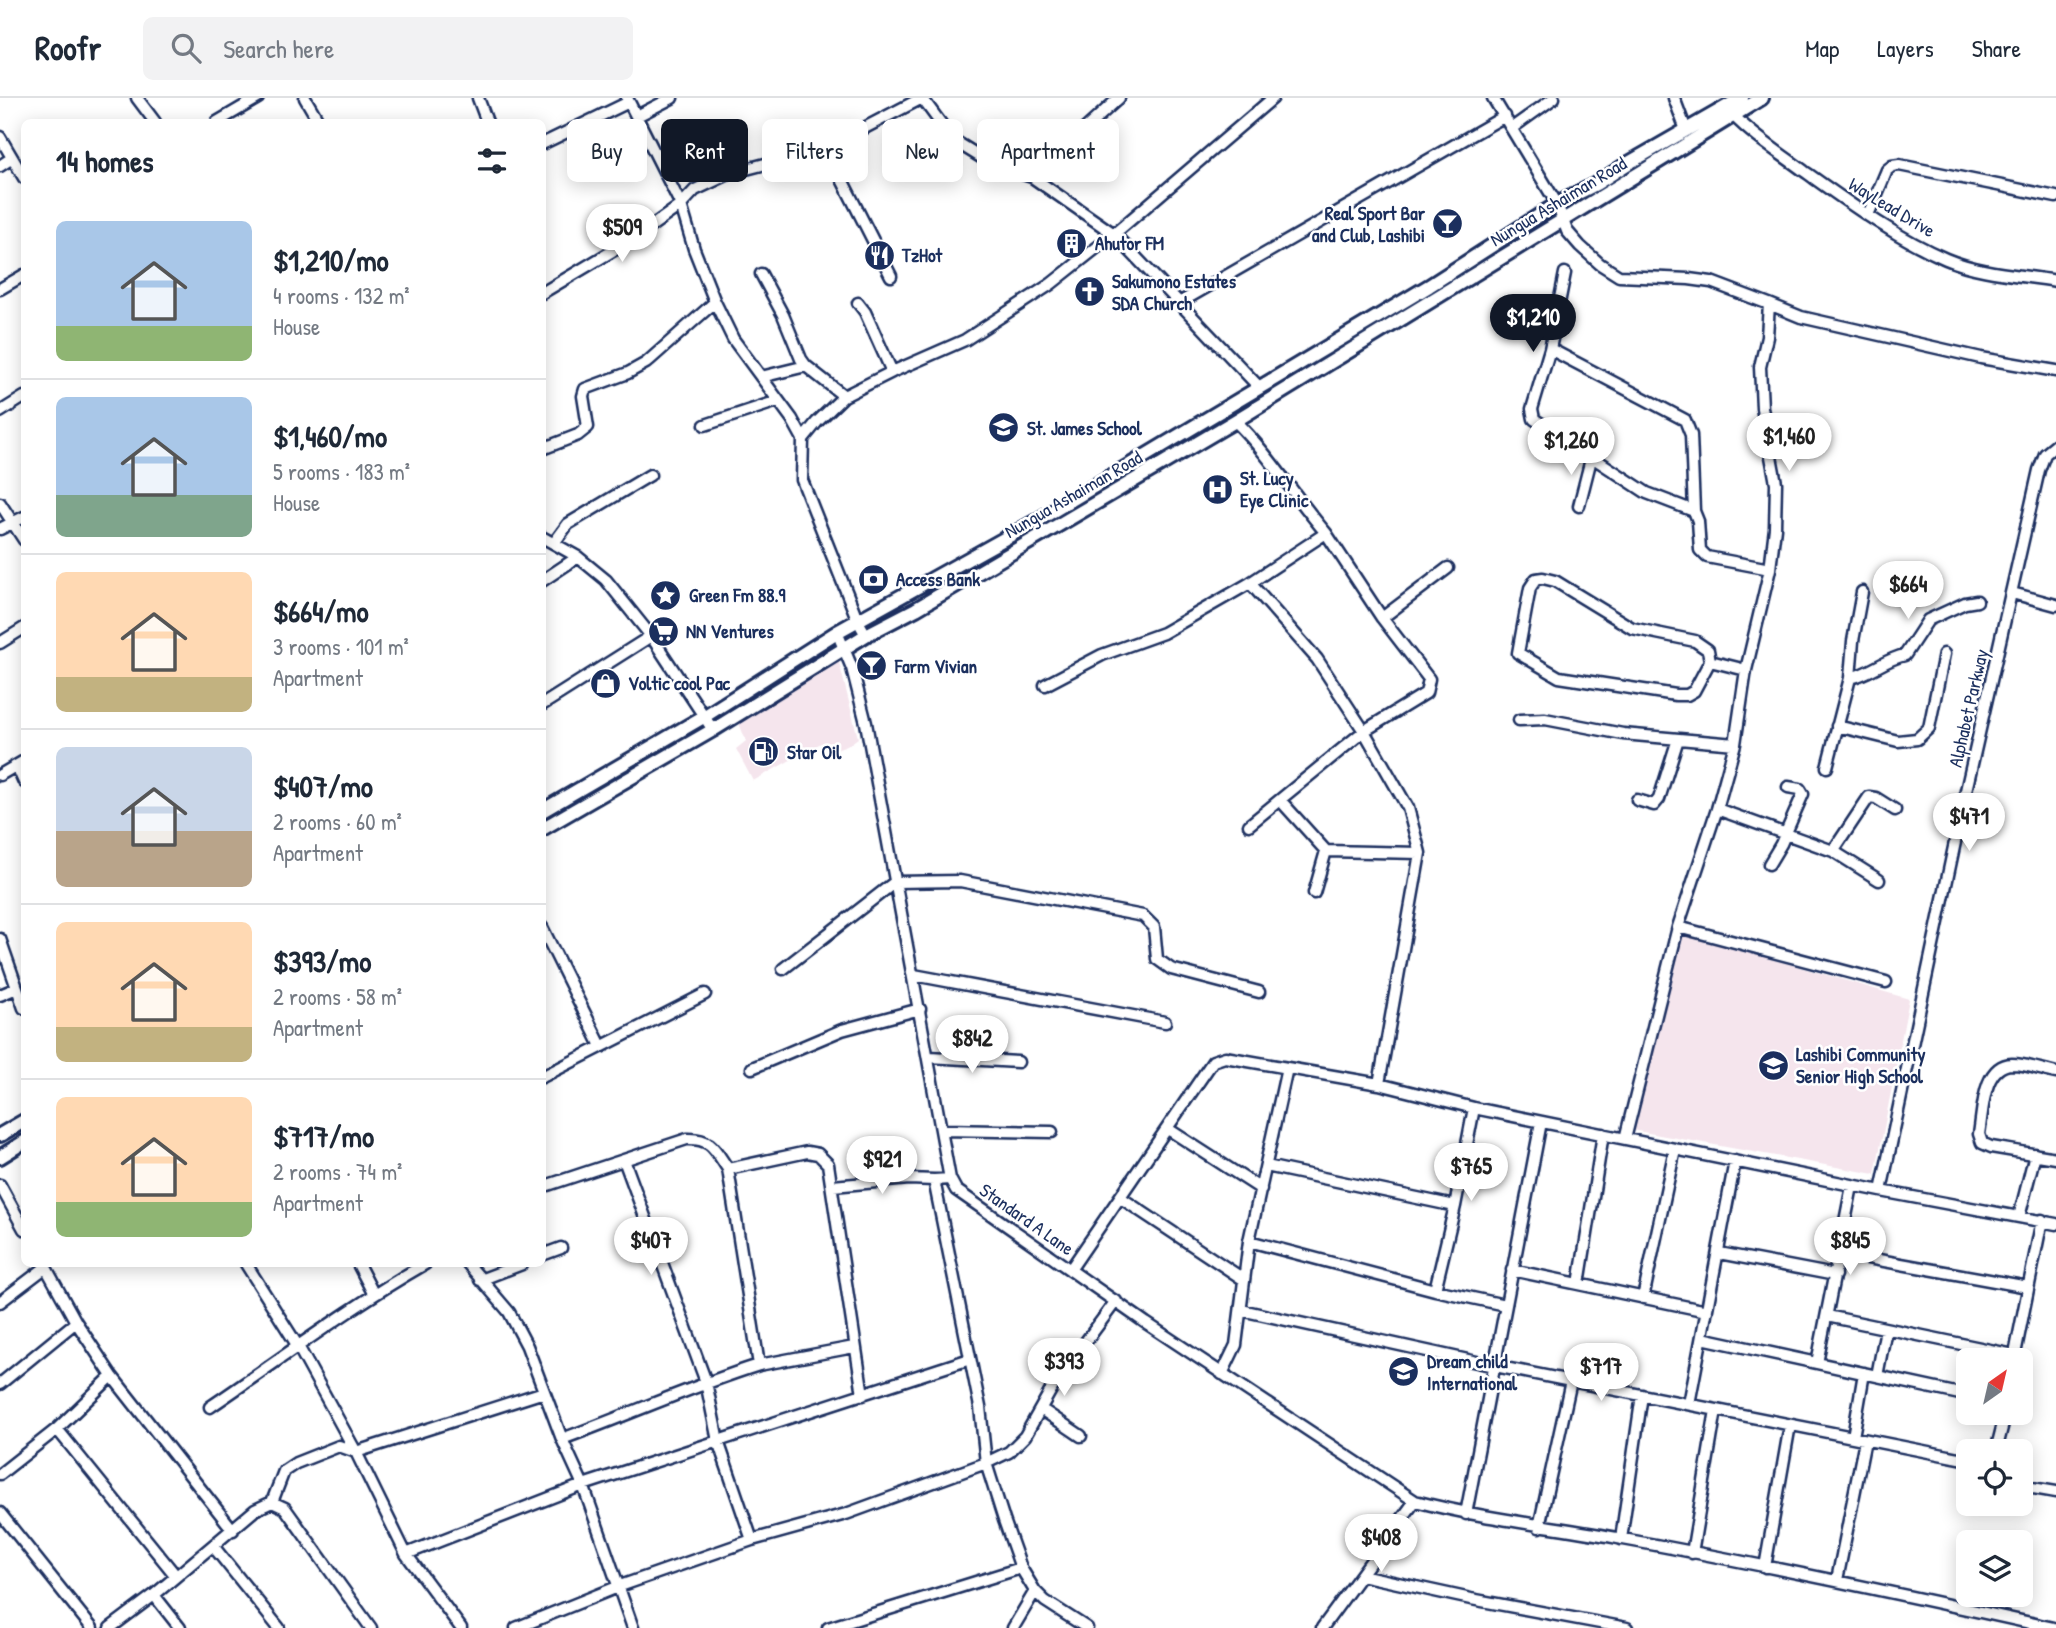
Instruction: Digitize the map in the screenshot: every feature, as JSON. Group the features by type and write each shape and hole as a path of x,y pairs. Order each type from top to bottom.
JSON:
{"main road":[{"name":"Nungua Ashaiman Road","path":"546,809 705,716 837,632 976,556 1429,286 1557,204 1742,98"},
{"name":"Nungua Ashaiman Road","path":"546,827 713,730 866,635 916,609 1235,421 1762,98"},
{"path":"0,1135 21,1123"},
{"path":"0,1157 21,1144"}],"street":[{"path":"137,98 153,119"},
{"path":"222,119 258,98"},
{"path":"305,98 317,119"},
{"path":"478,98 486,119"},
{"path":"637,116 672,98"},
{"path":"868,126 922,98 953,140 977,155"},
{"path":"1096,119 1119,98"},
{"path":"803,439 844,396 965,340 1051,284 1114,234 1273,98"},
{"path":"1493,98 1557,204 1567,231 1580,246 1619,276 1711,282 1801,317 1981,358 2056,371"},
{"path":"1512,128 1554,98"},
{"path":"1674,98 1686,130"},
{"path":"546,142 628,100 681,205 694,249 733,338 803,439 802,480 866,635"},
{"name":"WayLead Drive","path":"1733,115 1748,130 1908,240 1947,259 1974,267 2056,281"},
{"path":"1179,303 1505,116"},
{"path":"0,137 21,173"},
{"path":"0,166 12,158"},
{"path":"1868,215 1887,170 1899,164 2056,197"},
{"path":"546,291 636,237 681,205 695,190 731,173 762,165"},
{"path":"843,182 891,276"},
{"path":"1039,182 1114,234 1259,387"},
{"path":"1565,273 1550,349 1532,409 1534,419 1647,493 1694,510"},
{"path":"761,274 783,315 801,359 844,396"},
{"path":"0,289 21,277"},
{"path":"546,447 579,435 588,426 583,396 585,389 628,373 646,363 715,302"},
{"path":"858,303 865,312 892,372"},
{"path":"1625,1139 1678,927 1717,809 1735,744 1746,670 1770,569 1775,528 1776,483 1762,408 1760,367 1767,337 1769,304"},
{"path":"1550,349 1685,420 1691,435 1694,510 1699,521 1700,550 1707,557 1770,569"},
{"path":"761,377 806,366"},
{"path":"0,412 21,399"},
{"path":"705,425 778,401"},
{"path":"1235,421 1252,438 1326,533 1382,618 1429,679 1426,693 1364,731 1249,825"},
{"name":"Alphabet Parkway","path":"1881,1191 1965,795 2039,470 2045,454 2056,445"},
{"path":"1579,506 1592,455"},
{"path":"554,543 568,524 650,475"},
{"path":"0,503 21,535"},
{"path":"0,530 21,519"},
{"path":"1045,685 1102,655 1163,633 1250,583 1326,533"},
{"path":"546,539 578,558 606,580 651,636 713,730"},
{"path":"546,578 578,558"},
{"path":"1382,618 1448,568"},
{"path":"1536,579 1555,581 1632,628 1695,641 1707,650 1710,661 1694,691 1687,695 1559,677 1517,651 1530,588 1536,579"},
{"path":"1250,583 1317,659 1364,731 1408,808 1420,853 1379,1084"},
{"path":"1827,767 1850,678 1853,641 1862,592"},
{"path":"2012,593 2056,605"},
{"path":"1850,678 1905,655 1928,620 1965,603 1977,601"},
{"path":"0,643 21,630"},
{"path":"832,1186 909,1178 950,1180 943,1130 866,723 845,648 837,632"},
{"path":"546,702 651,636"},
{"path":"1838,726 1898,741 1917,739 1928,728 1944,654"},
{"path":"1710,661 1746,670"},
{"path":"1519,720 1545,719 1623,734 1735,744"},
{"path":"1637,800 1654,805 1659,799 1678,739"},
{"path":"0,775 21,763"},
{"path":"1769,864 1803,794 1800,789 1788,787"},
{"path":"1833,852 1869,797 1876,798 1895,810"},
{"path":"1280,800 1326,851 1420,853"},
{"path":"1717,809 1833,852 1879,880"},
{"path":"1314,893 1326,851"},
{"path":"783,969 895,882 960,881 1143,916 1154,927 1157,959 1161,964 1171,970 1259,992"},
{"path":"1678,927 1886,982"},
{"path":"546,935 601,1046"},
{"path":"0,939 20,992 0,995"},
{"path":"914,975 1165,1022"},
{"path":"546,1075 705,995"},
{"path":"752,1068 842,1030 920,1009"},
{"path":"929,1057 1018,1062"},
{"path":"1070,1270 1213,1061 1218,1058 1379,1084 1541,1122 1852,1186 2056,1224"},
{"path":"2056,1073 2012,1064 2000,1067 1990,1077 1980,1140 1991,1147 2056,1158"},
{"path":"1222,1374 1236,1345 1249,1241 1287,1068"},
{"path":"1435,1290 1474,1108"},
{"path":"1466,1514 1541,1122"},
{"path":"1168,1129 1261,1189"},
{"path":"943,1130 1052,1132"},
{"path":"1579,1284 1603,1134"},
{"path":"546,1186 687,1139 702,1139 715,1148 728,1169 760,1365"},
{"path":"1643,1298 1675,1149"},
{"path":"728,1169 807,1152 818,1154 828,1164 863,1395"},
{"path":"2020,1217 2035,1154"},
{"path":"624,1160 706,1382 718,1441 752,1540"},
{"path":"1689,1404 1735,1161"},
{"path":"1266,1166 1455,1206"},
{"path":"934,1180 980,1408 986,1463 1021,1568 1035,1591 1045,1601 1087,1628"},
{"name":"Standard A Lane","path":"950,1180 956,1190 968,1200 1222,1374 1415,1501 1466,1514 1621,1539 1837,1580 2053,1628"},
{"path":"0,1185 21,1224"},
{"path":"1817,1363 1852,1186"},
{"path":"1121,1198 1243,1279"},
{"path":"2016,1348 2042,1220"},
{"path":"1249,1241 1435,1290 1505,1305"},
{"path":"546,1254 561,1248"},
{"path":"1719,1253 1835,1275"},
{"path":"1840,1253 2028,1287"},
{"path":"0,1302 43,1267"},
{"path":"46,1267 76,1322 111,1376 233,1530"},
{"path":"248,1267 299,1348 356,1452 406,1554 461,1628"},
{"path":"360,1267 373,1293"},
{"path":"210,1407 299,1348 373,1293 420,1267"},
{"path":"470,1267 509,1312 527,1346 562,1439 583,1485 634,1628"},
{"path":"480,1280 514,1267"},
{"path":"1512,1270 1707,1311"},
{"path":"516,1628 620,1586 752,1540 846,1514 986,1463 1009,1452 1025,1436 1059,1377 1116,1301"},
{"path":"1241,1310 1495,1366 1956,1458"},
{"path":"1827,1317 1973,1348"},
{"path":"0,1384 76,1322"},
{"path":"1877,1376 1886,1329"},
{"path":"1702,1338 1956,1392"},
{"path":"562,1439 706,1382 760,1365 854,1347"},
{"path":"406,1554 583,1485 970,1359"},
{"path":"1853,1437 1864,1373"},
{"path":"1,1472 57,1429 111,1376"},
{"path":"1539,1527 1571,1381"},
{"path":"110,1628 255,1510 272,1502 284,1471 296,1463 339,1446 356,1452 544,1392"},
{"path":"1621,1539 1642,1395"},
{"path":"1041,1409 1081,1436"},
{"path":"1692,1553 1716,1410"},
{"path":"1765,1567 1790,1425"},
{"path":"57,1429 176,1576"},
{"path":"1837,1580 1865,1440"},
{"path":"2033,1488 2056,1492"},
{"path":"1322,1628 1415,1501"},
{"path":"272,1502 285,1508 371,1628"},
{"path":"0,1513 92,1628"},
{"path":"213,1546 279,1628"},
{"path":"828,1628 1021,1568"},
{"path":"1360,1575 1627,1628"},
{"path":"1013,1628 1035,1591"},
{"path":"153,1595 180,1628"}],"shaded area":[{"path":"838,658 858,738 847,746 828,753 821,743 753,781 736,749 746,741 737,718"},
{"name":"Lashibi Community Senior High School","path":"1683,933 1909,999 1875,1174 1632,1130"}],"place":[{"name":"Real Sport Bar and Club, Lashibi","path":"1448,224"},
{"name":"Ahutor FM","path":"1072,243"},
{"name":"TzHot","path":"879,255"},
{"name":"Sakumono Estates SDA Church","path":"1089,292"},
{"name":"St. James School","path":"1004,428"},
{"name":"St. Lucy Eye Clinic","path":"1217,489"},
{"name":"Access Bank","path":"873,579"},
{"name":"Green Fm 88.9","path":"666,595"},
{"name":"NN Ventures","path":"663,631"},
{"name":"Farm Vivian","path":"872,666"},
{"name":"Voltic cool Pac","path":"605,683"},
{"name":"Star Oil","path":"764,752"},
{"name":"Lashibi Community Senior High School","path":"1773,1065"},
{"name":"Dream child International","path":"1404,1372"}]}
